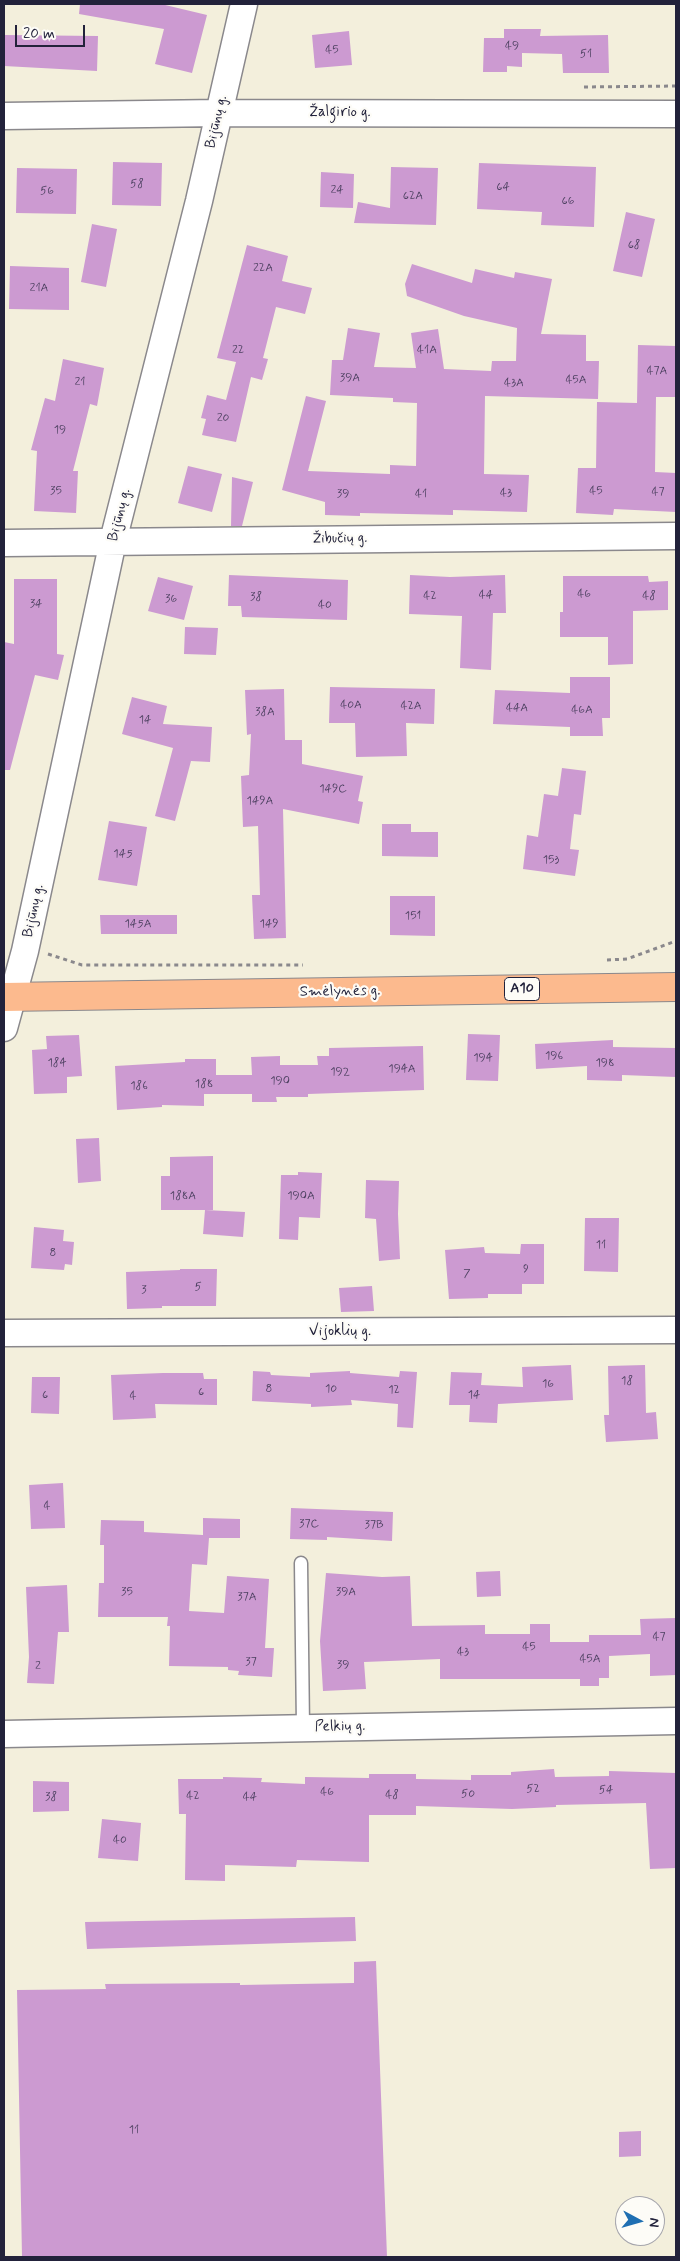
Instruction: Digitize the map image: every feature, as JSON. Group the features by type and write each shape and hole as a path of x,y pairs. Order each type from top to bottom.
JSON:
{"highway":[{"name":"Smėlynės g.","path":"7,997 676,987"}],"street":[{"name":"Bijūnų g.","path":"4,1028 7,997 25,951 113,542 244,4"},
{"name":"Žalgirio g.","path":"4,116 219,113 676,114"},
{"name":"Žibučių g.","path":"4,543 676,536"},
{"name":"Vijoklių g.","path":"4,1333 676,1330"},
{"name":"Pelkių g.","path":"4,1734 676,1720"}],"lane":[{"path":"300,1563 303,1728"}],"path":[{"path":"597,961 627,959 676,941"},
{"path":"25,951 54,955 82,965 309,965"}],"building":[{"path":"80,4 161,4 207,15 192,73 155,64 164,29 79,14"},
{"path":"504,29 541,29 540,36 608,35 609,73 563,73 562,54 522,53 522,67 507,66 507,72 483,72 484,38 504,38"},
{"path":"349,31 352,65 315,68 312,35"},
{"path":"4,35 98,36 97,71 4,66"},
{"path":"113,162 162,163 161,206 112,205"},
{"path":"479,163 596,167 594,227 541,225 542,212 477,209"},
{"path":"391,167 438,168 436,225 354,223 358,202 390,208"},
{"path":"17,168 77,169 76,214 16,213"},
{"path":"321,172 354,174 353,208 320,207"},
{"path":"626,212 655,219 642,277 613,271"},
{"path":"92,224 117,229 106,287 81,282"},
{"path":"247,245 288,256 282,281 312,288 305,314 276,307 263,358 268,359 262,380 251,377 236,442 202,435 206,419 201,418 207,395 226,400 236,362 217,358"},
{"path":"412,264 472,283 475,269 514,278 515,272 552,279 541,334 586,335 586,361 599,361 598,399 485,396 484,474 529,475 527,512 453,510 453,515 360,513 360,516 325,515 325,502 282,490 306,396 326,401 308,471 390,474 390,465 416,466 417,403 393,402 393,398 330,395 332,360 343,360 348,328 380,333 374,367 416,368 411,333 438,329 444,369 491,371 492,361 516,361 517,328 464,316 407,296 405,284"},
{"path":"10,266 69,268 69,310 9,309"},
{"path":"638,345 676,346 676,397 656,397 655,472 676,473 676,512 614,509 613,515 576,513 578,468 596,468 597,402 637,403"},
{"path":"63,359 104,368 97,406 90,404 73,471 78,471 76,513 34,511 37,451 31,450 45,398 55,401"},
{"path":"188,466 222,474 212,512 178,503"},
{"path":"232,477 253,482 242,526 231,526"},
{"path":"229,575 348,580 347,620 242,617 241,606 228,606"},
{"path":"410,575 450,577 505,575 506,613 493,613 491,670 460,668 462,616 409,614"},
{"path":"563,576 648,576 649,582 668,581 668,610 633,611 633,664 608,665 608,637 560,637 560,612 563,612"},
{"path":"158,577 193,586 184,620 148,611"},
{"path":"14,579 57,579 57,654 64,655 58,680 35,675 10,770 4,770 4,642 14,644"},
{"path":"185,627 218,628 216,655 184,654"},
{"path":"570,677 610,677 610,718 602,718 603,736 570,736 570,727 493,724 495,690 570,693"},
{"path":"330,687 435,689 434,724 406,723 407,756 356,757 355,723 329,723"},
{"path":"284,689 285,740 302,740 302,764 363,776 358,801 363,802 359,824 283,809 286,938 254,939 252,895 260,895 258,826 243,827 241,776 249,775 251,734 247,735 245,690"},
{"path":"132,697 167,706 163,724 212,727 210,762 191,761 175,821 155,816 173,748 122,734"},
{"path":"562,768 586,771 581,815 574,814 570,849 579,850 575,876 523,869 527,835 538,837 544,794 558,796"},
{"path":"109,821 147,827 137,886 98,880"},
{"path":"382,824 411,824 411,832 438,832 438,857 382,856"},
{"path":"390,896 435,896 435,936 390,935"},
{"path":"100,915 177,915 177,934 101,934"},
{"path":"468,1034 500,1035 498,1081 466,1080"},
{"path":"79,1035 82,1076 67,1077 67,1093 34,1094 32,1050 47,1049 46,1036"},
{"path":"613,1040 613,1047 676,1048 676,1077 622,1075 622,1081 587,1080 587,1066 536,1069 535,1044"},
{"path":"423,1046 424,1090 308,1094 308,1097 276,1097 277,1102 252,1102 252,1094 204,1094 204,1106 162,1105 162,1107 117,1110 115,1066 185,1062 185,1059 216,1059 216,1075 252,1075 251,1057 280,1056 280,1065 318,1065 317,1056 329,1056 329,1048"},
{"path":"99,1138 101,1181 78,1183 76,1139"},
{"path":"213,1156 213,1210 161,1210 161,1176 170,1176 170,1157"},
{"path":"298,1172 322,1173 320,1218 299,1217 298,1240 279,1239 281,1175 298,1175"},
{"path":"366,1180 399,1181 400,1259 379,1261 376,1219 365,1218"},
{"path":"205,1210 245,1212 243,1237 203,1234"},
{"path":"585,1218 619,1218 618,1272 584,1271"},
{"path":"34,1227 64,1230 63,1241 74,1242 72,1265 65,1264 64,1270 31,1268"},
{"path":"521,1244 544,1244 544,1284 522,1284 522,1294 488,1294 488,1298 449,1299 445,1250 484,1247 485,1253 520,1254"},
{"path":"217,1269 216,1306 162,1306 162,1308 127,1309 126,1272"},
{"path":"372,1286 374,1311 341,1312 339,1288"},
{"path":"571,1365 573,1400 498,1404 497,1423 469,1422 470,1405 449,1405 451,1372 482,1373 481,1385 523,1387 522,1367"},
{"path":"645,1365 646,1413 656,1412 658,1439 606,1442 604,1415 609,1415 608,1366"},
{"path":"253,1371 270,1372 271,1375 310,1377 310,1373 350,1371 350,1373 399,1377 400,1371 417,1372 413,1428 397,1427 398,1404 351,1400 352,1405 311,1407 311,1404 252,1401"},
{"path":"203,1373 204,1379 217,1379 217,1405 155,1404 156,1418 113,1420 111,1375"},
{"path":"32,1377 60,1377 59,1414 31,1413"},
{"path":"63,1483 65,1528 31,1529 29,1485"},
{"path":"291,1508 393,1512 392,1541 327,1537 327,1540 290,1539"},
{"path":"203,1518 240,1519 240,1538 209,1538 207,1565 192,1564 189,1611 224,1613 227,1576 269,1579 265,1648 274,1648 272,1677 238,1675 239,1671 228,1670 228,1667 169,1666 170,1626 167,1626 168,1617 98,1617 99,1583 104,1583 104,1545 100,1545 101,1520 144,1521 144,1532 203,1535"},
{"path":"500,1571 501,1596 477,1597 476,1572"},
{"path":"326,1573 382,1577 410,1576 412,1626 485,1625 485,1634 530,1634 530,1624 550,1624 550,1642 589,1642 589,1635 641,1635 640,1619 676,1618 676,1675 650,1676 650,1654 609,1656 609,1678 599,1678 599,1686 580,1686 580,1679 440,1679 440,1659 364,1662 366,1689 323,1691 320,1641"},
{"path":"67,1585 69,1632 58,1632 54,1684 27,1683 29,1657 26,1587"},
{"path":"554,1769 555,1777 609,1776 609,1771 676,1773 676,1868 650,1869 646,1803 556,1805 556,1807 512,1809 416,1806 416,1815 369,1815 369,1862 297,1860 296,1867 225,1865 225,1881 185,1880 186,1814 179,1814 178,1779 262,1778 261,1782 305,1784 305,1777 369,1778 369,1774 416,1774 416,1779 471,1780 471,1775 511,1775 511,1772"},
{"path":"33,1781 69,1782 69,1811 33,1812"},
{"path":"102,1819 141,1823 138,1861 98,1858"},
{"path":"355,1917 356,1941 87,1949 85,1922"},
{"path":"376,1961 387,2257 22,2257 17,1990 106,1989 105,1984 240,1983 240,1985 354,1983 354,1962"},
{"path":"641,2131 641,2156 619,2157 619,2132"}]}
